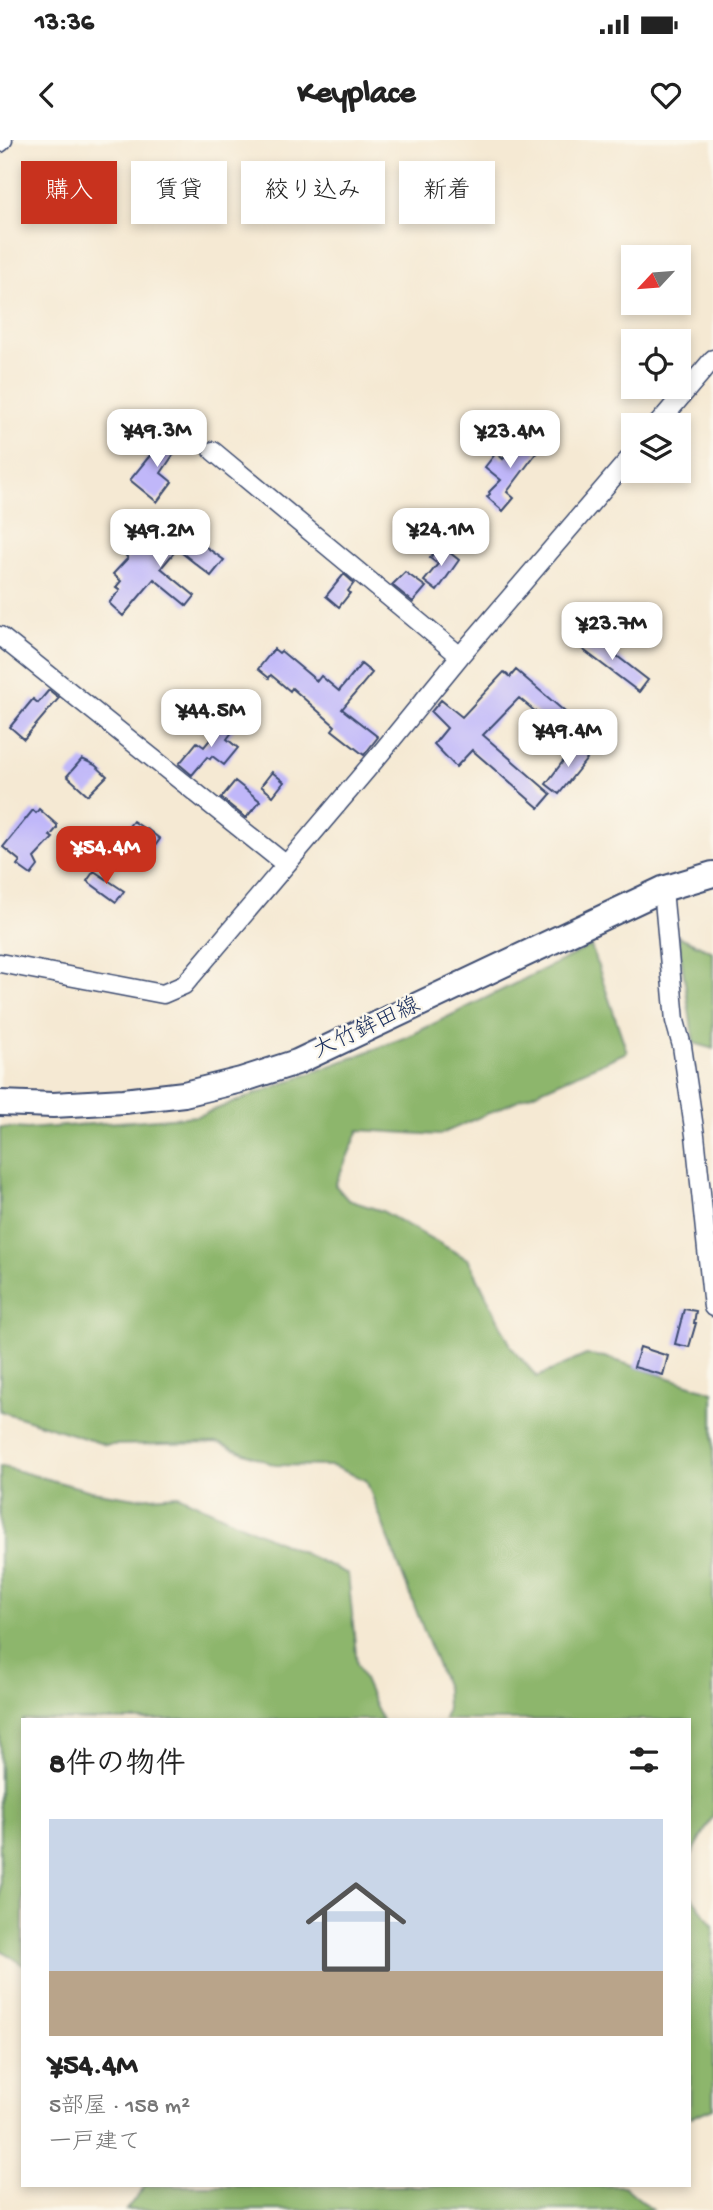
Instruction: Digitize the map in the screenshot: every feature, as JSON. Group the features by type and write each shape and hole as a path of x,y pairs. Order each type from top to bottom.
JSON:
{"main road":[{"name":"大竹鉾田線","path":"0,1103 53,1105 124,1101 184,1094 241,1080 297,1062 663,889 713,874"}],"street":[{"path":"667,413 713,359"},
{"path":"213,452 460,656"},
{"path":"0,963 163,994 184,985 621,468"},
{"path":"0,636 285,864"},
{"path":"663,889 675,1021 682,1046 695,1135 713,1307"}],"green space":[{"path":"678,936 713,952 713,1049 694,1043"},
{"path":"591,946 627,1052 439,1135 359,1130 335,1185 348,1200 382,1211 469,1260 512,1348 537,1377 586,1355 605,1357 713,1392 713,1816 691,1856 691,1718 444,1718 446,1688 366,1480 332,1466 275,1465 219,1443 106,1445 0,1411 0,1127 27,1129 198,1116 409,1036"},
{"path":"0,1466 91,1491 136,1498 178,1495 348,1574 357,1664 381,1718 21,1718 21,1964 0,1949"},
{"path":"691,1895 713,1926 713,2108 692,2117"},
{"path":"144,2187 625,2187 652,2210 126,2210"}],"building":[{"path":"169,432 182,442 161,473 172,482 157,502 130,480"},
{"path":"525,433 536,442 532,447 537,452 507,492 514,498 503,511 487,497 501,480 485,467 496,453 503,459"},
{"path":"177,526 224,560 211,576 177,549 161,568 195,596 187,606 154,579 123,616 109,603 120,590 116,587 121,581 113,574 137,543 152,550 167,535 169,537"},
{"path":"440,545 459,560 437,591 424,581 438,564 430,558"},
{"path":"405,572 426,587 413,602 392,585"},
{"path":"344,574 354,583 339,607 326,596"},
{"path":"586,632 648,680 639,692 577,645"},
{"path":"274,649 279,653 281,651 317,681 321,676 339,691 361,664 372,673 342,709 378,737 364,755 332,730 335,726 292,688 290,691 271,675 269,678 258,669"},
{"path":"516,670 585,729 573,743 519,698 483,735 551,794 539,808 472,750 456,767 434,744 447,728 431,712 441,700 462,717 504,672 510,677"},
{"path":"49,690 59,698 24,739 10,727 33,699 38,703"},
{"path":"226,720 236,727 227,739 238,748 224,765 212,756 210,759 207,757 192,775 179,764 197,742 204,747"},
{"path":"576,744 590,755 559,794 546,784"},
{"path":"82,759 95,765 107,776 88,795 67,776"},
{"path":"272,772 284,782 273,796 261,786"},
{"path":"235,781 260,801 246,818 221,798"},
{"path":"39,809 57,828 50,836 53,838 34,858 38,866 31,875 17,865 20,861 3,847 33,810 36,813"},
{"path":"133,821 160,839 147,857 125,839 127,837 123,834"},
{"path":"94,871 124,891 116,902 87,881"},
{"path":"684,1309 696,1311 696,1323 689,1347 675,1344"},
{"path":"640,1347 668,1356 663,1375 634,1367"}]}
